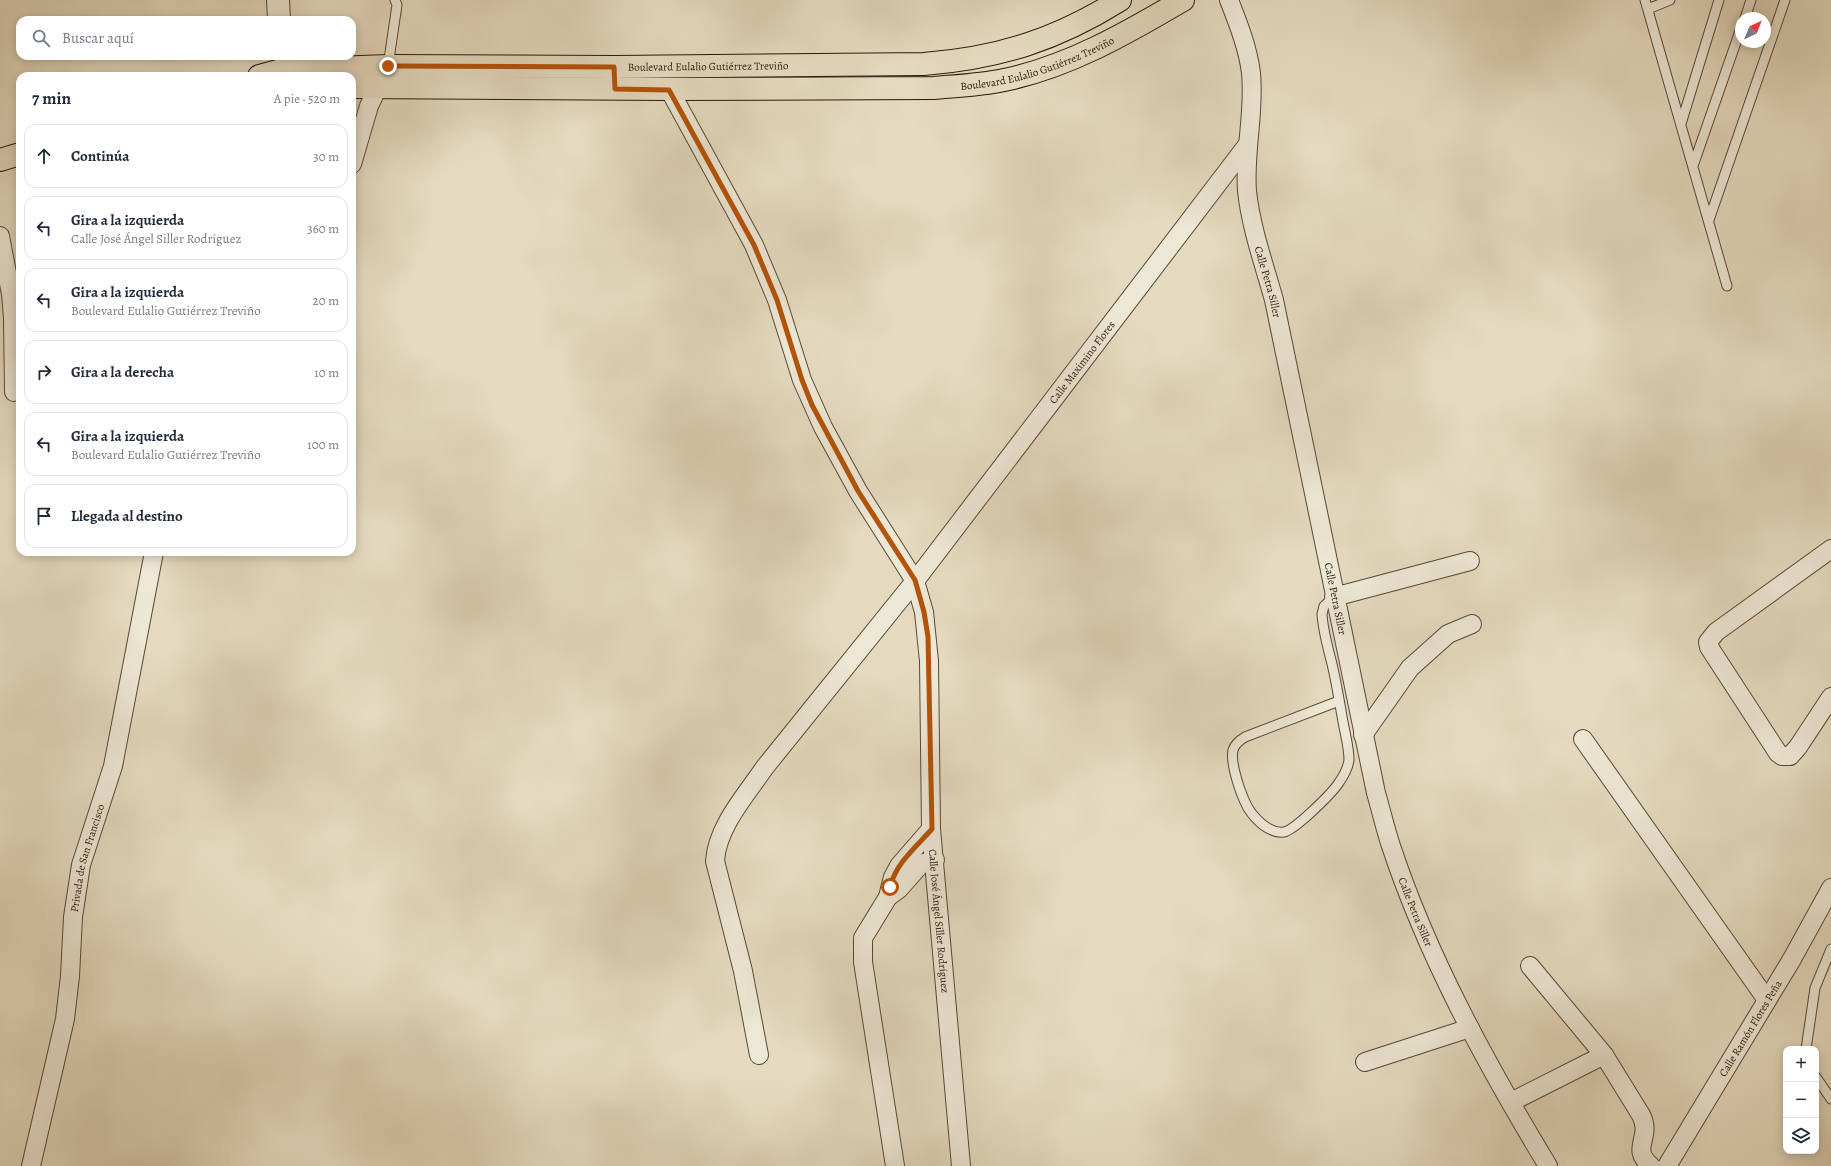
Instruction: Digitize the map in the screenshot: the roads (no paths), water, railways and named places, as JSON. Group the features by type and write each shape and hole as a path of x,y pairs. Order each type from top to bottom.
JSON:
{"main road":[{"name":"Boulevard Eulalio Gutiérrez Treviño","path":"269,72 281,67 614,67 924,64 991,56 1026,46 1058,34 1120,0"},
{"name":"Boulevard Eulalio Gutiérrez Treviño","path":"356,86 669,90 934,88 1003,80 1046,68 1112,40 1183,0"},
{"path":"834,65 836,89"},
{"path":"614,67 615,89"},
{"path":"0,144 16,139"},
{"path":"0,160 16,155"}],"street":[{"path":"278,0 279,16"},
{"name":"Calle Petra Siller","path":"1229,0 1247,50 1251,72 1252,99 1246,166 1247,192 1252,221 1274,300 1363,735 1390,845 1430,946 1470,1028 1548,1166"},
{"path":"356,150 369,106 388,66"},
{"name":"Calle José Ángel Siller Rodríguez","path":"669,90 754,245 766,272 802,380 823,427 858,491 915,580 924,612 928,637 932,829 961,1166"},
{"name":"Calle Maximino Flores","path":"759,1055 743,971 717,875 715,861 716,849 731,818 765,767 915,580 1249,143"},
{"path":"0,236 11,294 13,318 14,392"},
{"path":"1831,549 1716,632 1708,642 1709,647 1782,756 1790,756 1798,747 1831,697"},
{"name":"Privada de San Francisco","path":"30,1166 65,1019 70,976 73,917 80,865 113,766 153,556"},
{"path":"1334,597 1470,560"},
{"path":"1363,735 1410,668 1436,643 1448,634 1472,624"},
{"path":"1583,739 1767,1000"},
{"path":"896,1166 863,962 863,938 888,897 893,877 899,866 932,829"},
{"path":"888,897 899,889 921,864 935,860"},
{"name":"Calle Ramón Flores Peña","path":"1667,1166 1831,890"},
{"path":"1530,966 1604,1055 1644,1121 1645,1133 1641,1151 1642,1156 1650,1166"},
{"path":"1366,1062 1470,1028"},
{"path":"1511,1102 1604,1055"}],"lane":[{"path":"388,66 397,4 395,0"},
{"path":"1670,0 1647,4 1727,286"},
{"path":"1681,124 1719,0"},
{"path":"1747,12 1751,0"},
{"path":"1709,220 1785,0"},
{"path":"1693,166 1735,45"},
{"path":"1334,597 1324,606 1322,614 1340,701 1349,759 1344,774 1329,795 1297,825 1286,831 1276,831 1270,829 1254,816 1241,794 1232,756 1233,749 1236,744 1245,737 1340,701"},
{"path":"1806,1046 1815,988 1831,949"},
{"path":"1819,1081 1831,1099"}]}
